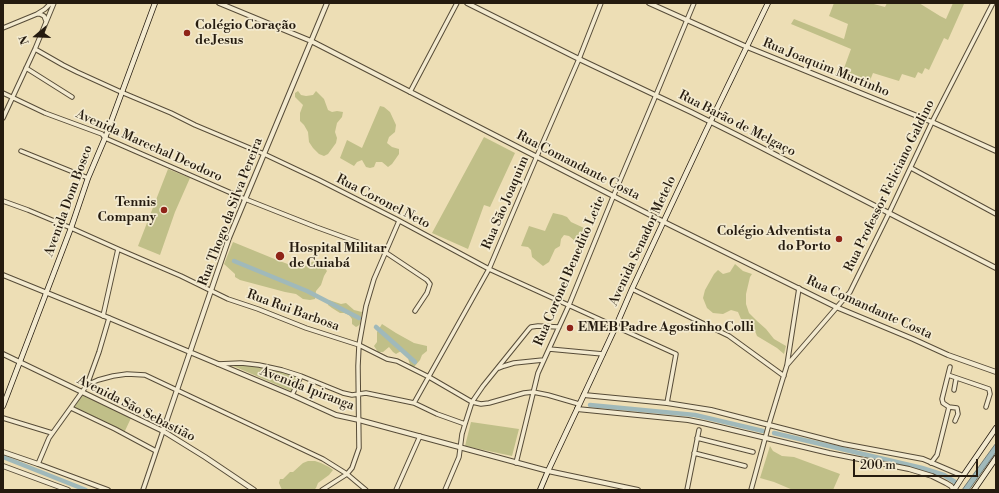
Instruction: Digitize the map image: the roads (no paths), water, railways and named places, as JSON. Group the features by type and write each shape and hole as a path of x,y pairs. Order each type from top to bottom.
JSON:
{"main road":[{"name":"Avenida Dom Bosco","path":"3,406 155,3"},
{"name":"Avenida Senador Metelo","path":"540,490 632,289 768,3"},
{"path":"954,490 996,428"},
{"path":"974,490 996,458"}],"street":[{"path":"3,28 37,14 52,3"},
{"path":"3,118 35,49 52,3"},
{"name":"Rua Comandante Costa","path":"219,3 311,41 664,222 836,307 948,355 996,372"},
{"name":"Rua Thogo da Silva Pereira","path":"163,431 229,238 327,3"},
{"path":"410,92 457,3"},
{"name":"Rua Barão de Melgaço","path":"467,3 579,59 711,122 996,268"},
{"name":"Rua São Joaquim","path":"414,403 489,269 536,156 579,59 601,3"},
{"name":"Rua Joaquim Murtinho","path":"649,3 747,47 932,122 996,151"},
{"name":"Rua Coronel Benedito Leite","path":"516,463 533,392 543,360 569,305 613,195 694,3"},
{"name":"Rua Professor Feliciano Galdino","path":"787,365 850,292 932,122 993,3"},
{"path":"37,14 44,16 46,22"},
{"name":"Rua Coronel Neto","path":"35,49 63,65 121,92 264,154 319,180 489,269 676,354 667,403"},
{"path":"26,68 72,96"},
{"name":"Avenida Marechal Deodoro","path":"3,93 45,113 102,134 105,138 245,199 385,252 427,280 430,284 427,293 415,311"},
{"path":"21,150 88,178"},
{"path":"911,168 996,214"},
{"name":"Rua Rui Barbosa","path":"3,201 71,228 181,276 228,299 306,328 359,345 387,359 397,361 429,377 472,402 481,404 489,403 524,393 533,392 579,404"},
{"path":"322,490 347,474 352,468 359,448 359,345 366,306 374,279 399,221"},
{"path":"103,316 118,249"},
{"name":"Avenida Ipiranga","path":"3,275 190,352 336,415 548,471 638,490"},
{"path":"752,489 765,438 787,365 799,288"},
{"path":"632,289 729,336 784,376"},
{"path":"38,464 52,433 87,385 109,318"},
{"path":"445,490 459,457 464,424 472,402 483,386 532,328 538,326 559,327"},
{"path":"549,349 603,354"},
{"name":"Avenida São Sebastião","path":"3,354 163,431 205,456 254,490"},
{"path":"497,370 514,363 543,360"},
{"path":"217,364 234,362 282,370 343,393 352,395 366,393 414,403 464,424"},
{"path":"950,367 942,399 943,403 949,407 957,408 958,414 955,421"},
{"path":"87,385 94,381 123,375 141,374 151,377 323,459 347,474 366,490"},
{"path":"292,395 301,376"},
{"path":"948,376 989,389 990,394 986,407"},
{"path":"954,390 956,379"},
{"path":"584,395 667,403 711,410 843,444 912,456 923,459 963,476"},
{"path":"931,463 937,455 949,407"},
{"path":"71,408 156,451"},
{"path":"577,409 688,420 703,423 829,453 909,469 932,476 951,486 954,490"},
{"path":"3,418 52,433"},
{"path":"687,490 699,430"},
{"path":"143,490 163,431"},
{"path":"396,490 420,436"},
{"path":"697,438 753,452"},
{"path":"3,452 108,490"},
{"path":"694,453 745,466"},
{"path":"3,466 68,490"}],"water":[{"path":"996,443 996,452 969,490 962,490"}],"waterway":[{"path":"234,261 307,291 359,318"},
{"path":"376,327 415,362"},
{"path":"590,405 695,415 763,431"},
{"path":"774,433 922,468 944,475 955,482"},
{"path":"3,457 86,490"}],"place":[{"name":"Colégio Coração de Jesus","path":"187,33"},
{"name":"Tennis Company","path":"164,210"},
{"name":"Colégio Adventista do Porto","path":"839,239"},
{"name":"Hospital Militar de Cuiabá","path":"280,256"},
{"name":"EMEB Padre Agostinho Colli","path":"570,328"}]}
